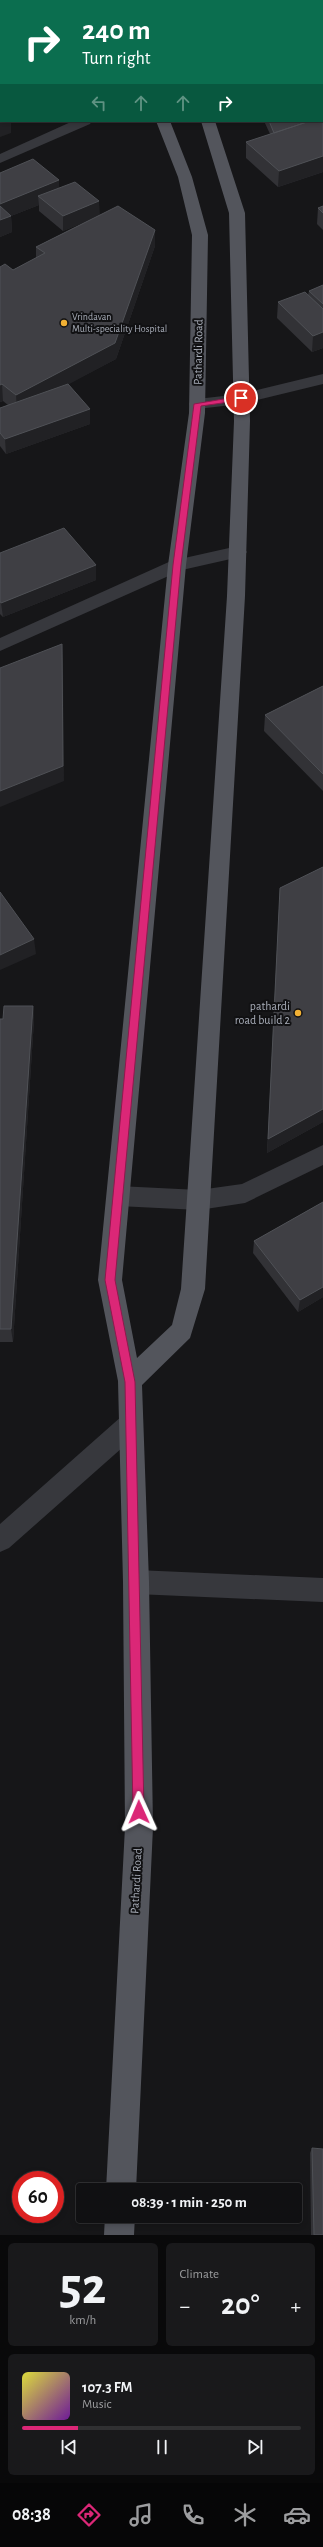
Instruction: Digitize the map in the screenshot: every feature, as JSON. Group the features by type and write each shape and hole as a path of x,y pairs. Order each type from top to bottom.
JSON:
{"main road":[{"name":"Pathardi Road","path":"122,2183 139,1827 136,1582 130,1382 110,1280 177,565 197,404 200,235 186,177 163,122"},
{"path":"130,1382 182,1331 193,1289 199,1200 238,552 241,398 237,213 208,122"},
{"path":"119,2235 120,2223"}],"street":[{"path":"0,159 83,122"},
{"path":"197,404 241,398 323,379"},
{"path":"0,645 177,565 238,552"},
{"path":"118,1196 199,1200 245,1193 323,1154"},
{"path":"0,1540 131,1424"},
{"path":"136,1582 323,1590"}],"building":[{"path":"269,122 307,122 274,133"},
{"path":"307,122 323,122 323,156 279,171 246,142"},
{"path":"33,159 59,180 0,204 0,173"},
{"path":"75,182 99,201 63,216 38,196"},
{"path":"0,206 11,216 0,220"},
{"name":"Vrindavan Multi-speciality Hospital","path":"118,206 155,230 115,343 16,395 2,384 0,385 0,267 5,264 13,270 45,253 36,247"},
{"path":"323,206 323,213 318,208"},
{"path":"323,285 323,304 309,291"},
{"path":"305,292 323,309 323,332 313,336 278,302"},
{"path":"68,384 90,409 5,439 0,433 0,408"},
{"path":"64,528 96,565 1,603 0,553"},
{"path":"62,644 63,766 0,791 0,668"},
{"path":"323,686 323,774 265,715"},
{"name":"pathardi road build 2","path":"323,867 323,1109 268,1139 280,888"},
{"path":"0,892 34,939 0,955"},
{"path":"4,1006 33,1006 11,1329 0,1329 0,1019 3,1019"},
{"path":"323,1202 323,1287 300,1300 254,1241"},
{"path":"312,2148 323,2149 323,2235 314,2235"}],"place":[{"name":"Vrindavan Multi-speciality Hospital","path":"64,323"},
{"name":"pathardi road build 2","path":"298,1013"}],"route":[{"path":"139,1812 136,1582 130,1382 110,1280 177,565 197,404 241,398"}]}
